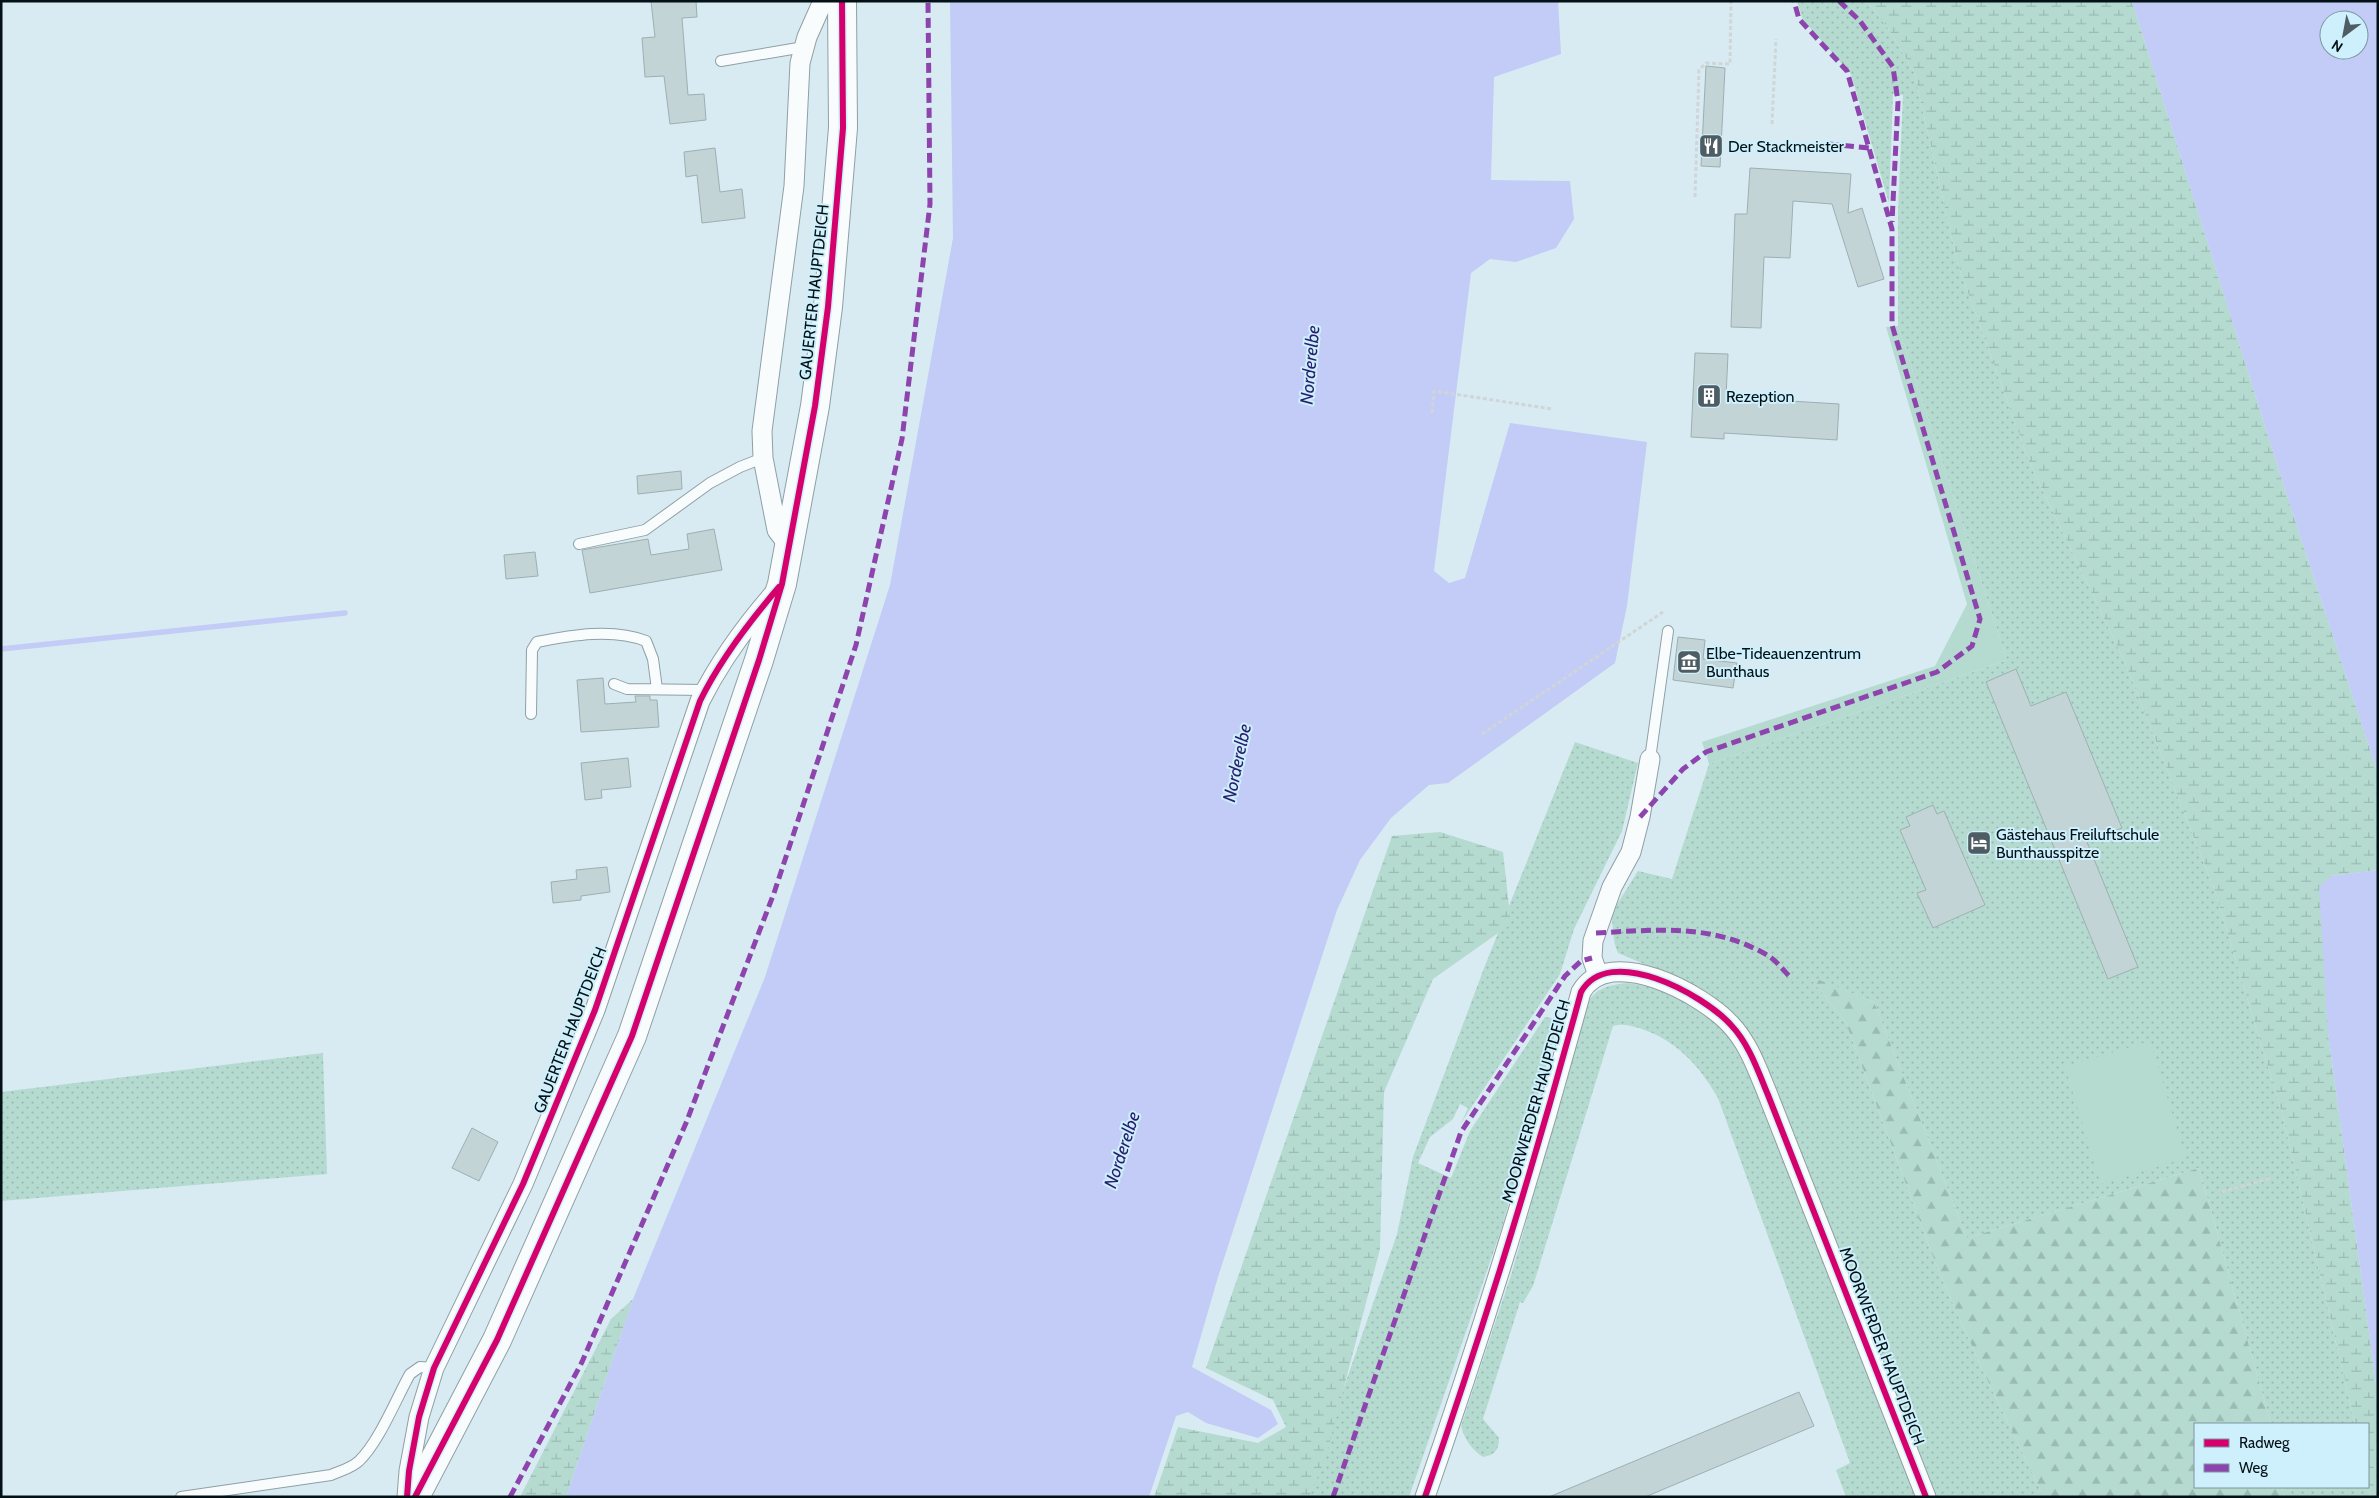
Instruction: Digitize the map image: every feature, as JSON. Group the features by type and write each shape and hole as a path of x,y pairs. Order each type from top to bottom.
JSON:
{"street":[{"name":"GAUERTER HAUPTDEICH","path":"790,547 777,530 763,458 762,431 794,186 800,62 804,47 823,1"},
{"name":"GAUERTER HAUPTDEICH","path":"415,1497 497,1340 632,1036 743,707 782,584 815,406 828,307 837,218 843,128 842,1"},
{"name":"GAUERTER HAUPTDEICH","path":"407,1497 409,1471 419,1417 434,1368 523,1184 595,1010 696,711 705,690 757,612 782,584"},
{"path":"1598,975 1592,958 1593,942 1612,887 1631,852 1640,818 1650,759"},
{"name":"MOORWERDER HAUPTDEICH","path":"1426,1497 1503,1266 1581,992 1586,983 1598,975 1616,972 1630,973 1675,985 1707,1003 1740,1036 1768,1095 1926,1497"}],"lane":[{"path":"721,61 804,47"},
{"path":"579,544 645,530 710,483 740,467 763,458"},
{"path":"1650,759 1668,632"},
{"path":"531,714 532,650 537,642 610,633 630,634 646,641 653,659 657,689"},
{"path":"614,684 627,688 705,690"},
{"path":"181,1497 331,1475 348,1468 358,1462 372,1446 410,1374 420,1367 434,1368"}],"path":[{"path":"1694,197 1699,70 1706,63 1730,64 1731,1"},
{"path":"1772,124 1776,39"},
{"path":"1432,413 1434,391 1552,409"},
{"path":"1482,734 1663,612"},
{"path":"2222,1192 2271,1178"}],"green space":[{"path":"1797,1 1867,1 1888,28 1914,72 1958,265 2030,464 2124,660 2215,891 2283,1117 2355,1423 2271,1423 2199,1168 1967,1238 1874,1002 1810,977 1846,1023 1938,1270 1983,1371 2044,1497 1936,1497 1802,1160 1725,1008 1695,986 1643,967 1644,964 1618,953 1616,948 1611,914 1638,871 1672,879 1709,764 2007,660 1898,326 1898,211 1903,95 1893,94 1889,203 1851,74 1803,20"},
{"path":"1867,1 2132,1 2280,474 2378,774 2378,870 2331,876 2328,1033 2378,1398 2378,1497 2370,1497 2369,1488 2369,1423 2355,1423 2283,1117 2215,891 2124,660 2030,464 1958,265 1914,72 1888,28"},
{"path":"1898,326 2007,660 1709,764 1702,742 1935,666 1967,604 1886,327"},
{"path":"1575,742 1638,763 1622,831 1574,929 1560,974 1461,1123 1468,1108 1460,1104 1453,1119 1430,1137 1418,1163 1451,1178 1470,1131 1545,1017 1559,1019 1502,1227 1409,1497 1306,1497 1397,1234 1413,1157 1486,963"},
{"path":"1440,832 1503,852 1511,924 1433,979 1384,1092 1380,1249 1325,1460 1309,1497 1154,1497 1178,1427 1258,1443 1286,1427 1273,1400 1206,1368 1392,836"},
{"path":"1809,976 1874,1002 1967,1238 2199,1168 2271,1423 2194,1423 2194,1488 2282,1488 2284,1497 2044,1497 1983,1371 1938,1270 1846,1023"},
{"path":"1627,983 1655,989 1684,1000 1709,1016 1729,1038 1736,1049 1753,1083 1918,1497 1846,1497 1836,1470 1850,1463 1718,1098 1703,1075 1675,1047 1652,1033 1626,1025 1613,1026 1533,1286 1523,1303 1520,1302 1483,1419 1499,1438 1497,1449 1491,1455 1483,1457 1475,1451 1464,1436 1461,1426 1512,1272 1587,1005 1590,999 1603,988"},
{"path":"2150,1041 2186,1158 2101,1184 2065,1067"},
{"path":"323,1053 327,1174 1,1201 1,1092"},
{"path":"633,1299 566,1497 520,1497 611,1319"},
{"path":"2282,1488 2369,1488 2370,1497 2284,1497"}],"water":[{"name":"Norderelbe","path":"950,1 1558,1 1561,54 1494,77 1491,180 1570,181 1574,219 1556,248 1516,262 1490,259 1471,273 1434,571 1449,583 1465,578 1510,423 1647,442 1627,606 1615,663 1448,783 1429,785 1391,818 1360,860 1337,910 1218,1277 1192,1367 1271,1410 1278,1424 1258,1438 1206,1423 1188,1412 1176,1416 1149,1497 566,1497 633,1299 765,977 890,585 953,238"},
{"path":"2132,1 2378,1 2378,774 2280,474"},
{"path":"2378,870 2378,1398 2328,1033 2319,887 2331,876"}],"building":[{"path":"651,1 696,1 697,17 682,18 688,95 704,94 706,120 670,124 664,76 645,77 642,38 655,37"},
{"path":"1706,66 1725,68 1720,167 1701,166"},
{"path":"715,148 720,192 742,189 745,218 702,223 697,175 686,177 684,152"},
{"path":"1750,168 1851,174 1848,213 1862,208 1884,279 1858,287 1832,204 1793,201 1790,258 1764,257 1761,328 1731,327 1735,214 1747,214"},
{"path":"1695,353 1728,354 1726,397 1839,404 1837,440 1724,433 1724,439 1691,437"},
{"path":"681,471 682,489 638,494 637,476"},
{"path":"714,529 722,570 590,593 582,550 648,539 651,555 689,549 687,534"},
{"path":"535,552 538,576 506,579 504,555"},
{"name":"Elbe-Tideauenzentrum Bunthaus","path":"1678,637 1705,640 1703,659 1737,663 1733,688 1673,680"},
{"path":"2016,669 2031,706 2066,692 2122,828 2087,842 2138,967 2108,979 1986,682"},
{"path":"603,678 605,704 636,702 635,696 650,696 650,700 657,700 659,727 581,732 577,680"},
{"path":"628,758 631,787 601,790 602,798 585,800 581,763"},
{"path":"1933,805 1937,814 1944,811 1985,905 1933,928 1917,893 1926,890 1900,830 1910,826 1906,817"},
{"path":"607,867 610,892 581,896 581,900 553,903 551,882 577,879 576,870"},
{"path":"472,1128 498,1142 479,1181 452,1168"},
{"path":"1799,1392 1814,1426 1645,1497 1549,1497"}],"waterway":[{"path":"1,649 345,613"}],"marked path":[{"path":"510,1497 582,1362 686,1123 774,893 856,645 902,439 930,204 928,1"},
{"path":"1640,817 1683,769 1706,752 1937,672 1972,646 1980,619 1892,325 1892,229 1847,71 1799,19 1794,1"},
{"path":"1839,1 1860,21 1893,67 1898,102 1892,222"},
{"path":"1829,144 1869,148"},
{"path":"1596,933 1662,930 1705,933 1746,945 1767,955 1792,979"},
{"path":"1333,1497 1461,1132 1565,976 1581,961 1592,958"}],"cycle path":[{"path":"415,1497 497,1340 632,1036 759,660 782,584 815,406 828,307 843,128 842,1"},
{"path":"407,1497 409,1471 419,1417 434,1368 523,1184 595,1010 700,701 736,642 779,587"},
{"path":"1425,1497 1508,1246 1581,992 1594,978 1612,972 1633,973 1656,978 1679,988 1718,1013 1731,1025 1743,1041 1753,1058 1768,1095 1926,1497"}],"place":[{"name":"Der Stackmeister","path":"1711,146"},
{"name":"Rezeption","path":"1709,396"},
{"name":"Elbe-Tideauenzentrum Bunthaus","path":"1689,662"},
{"name":"Gästehaus Freiluftschule Bunthausspitze","path":"1979,843"}]}
